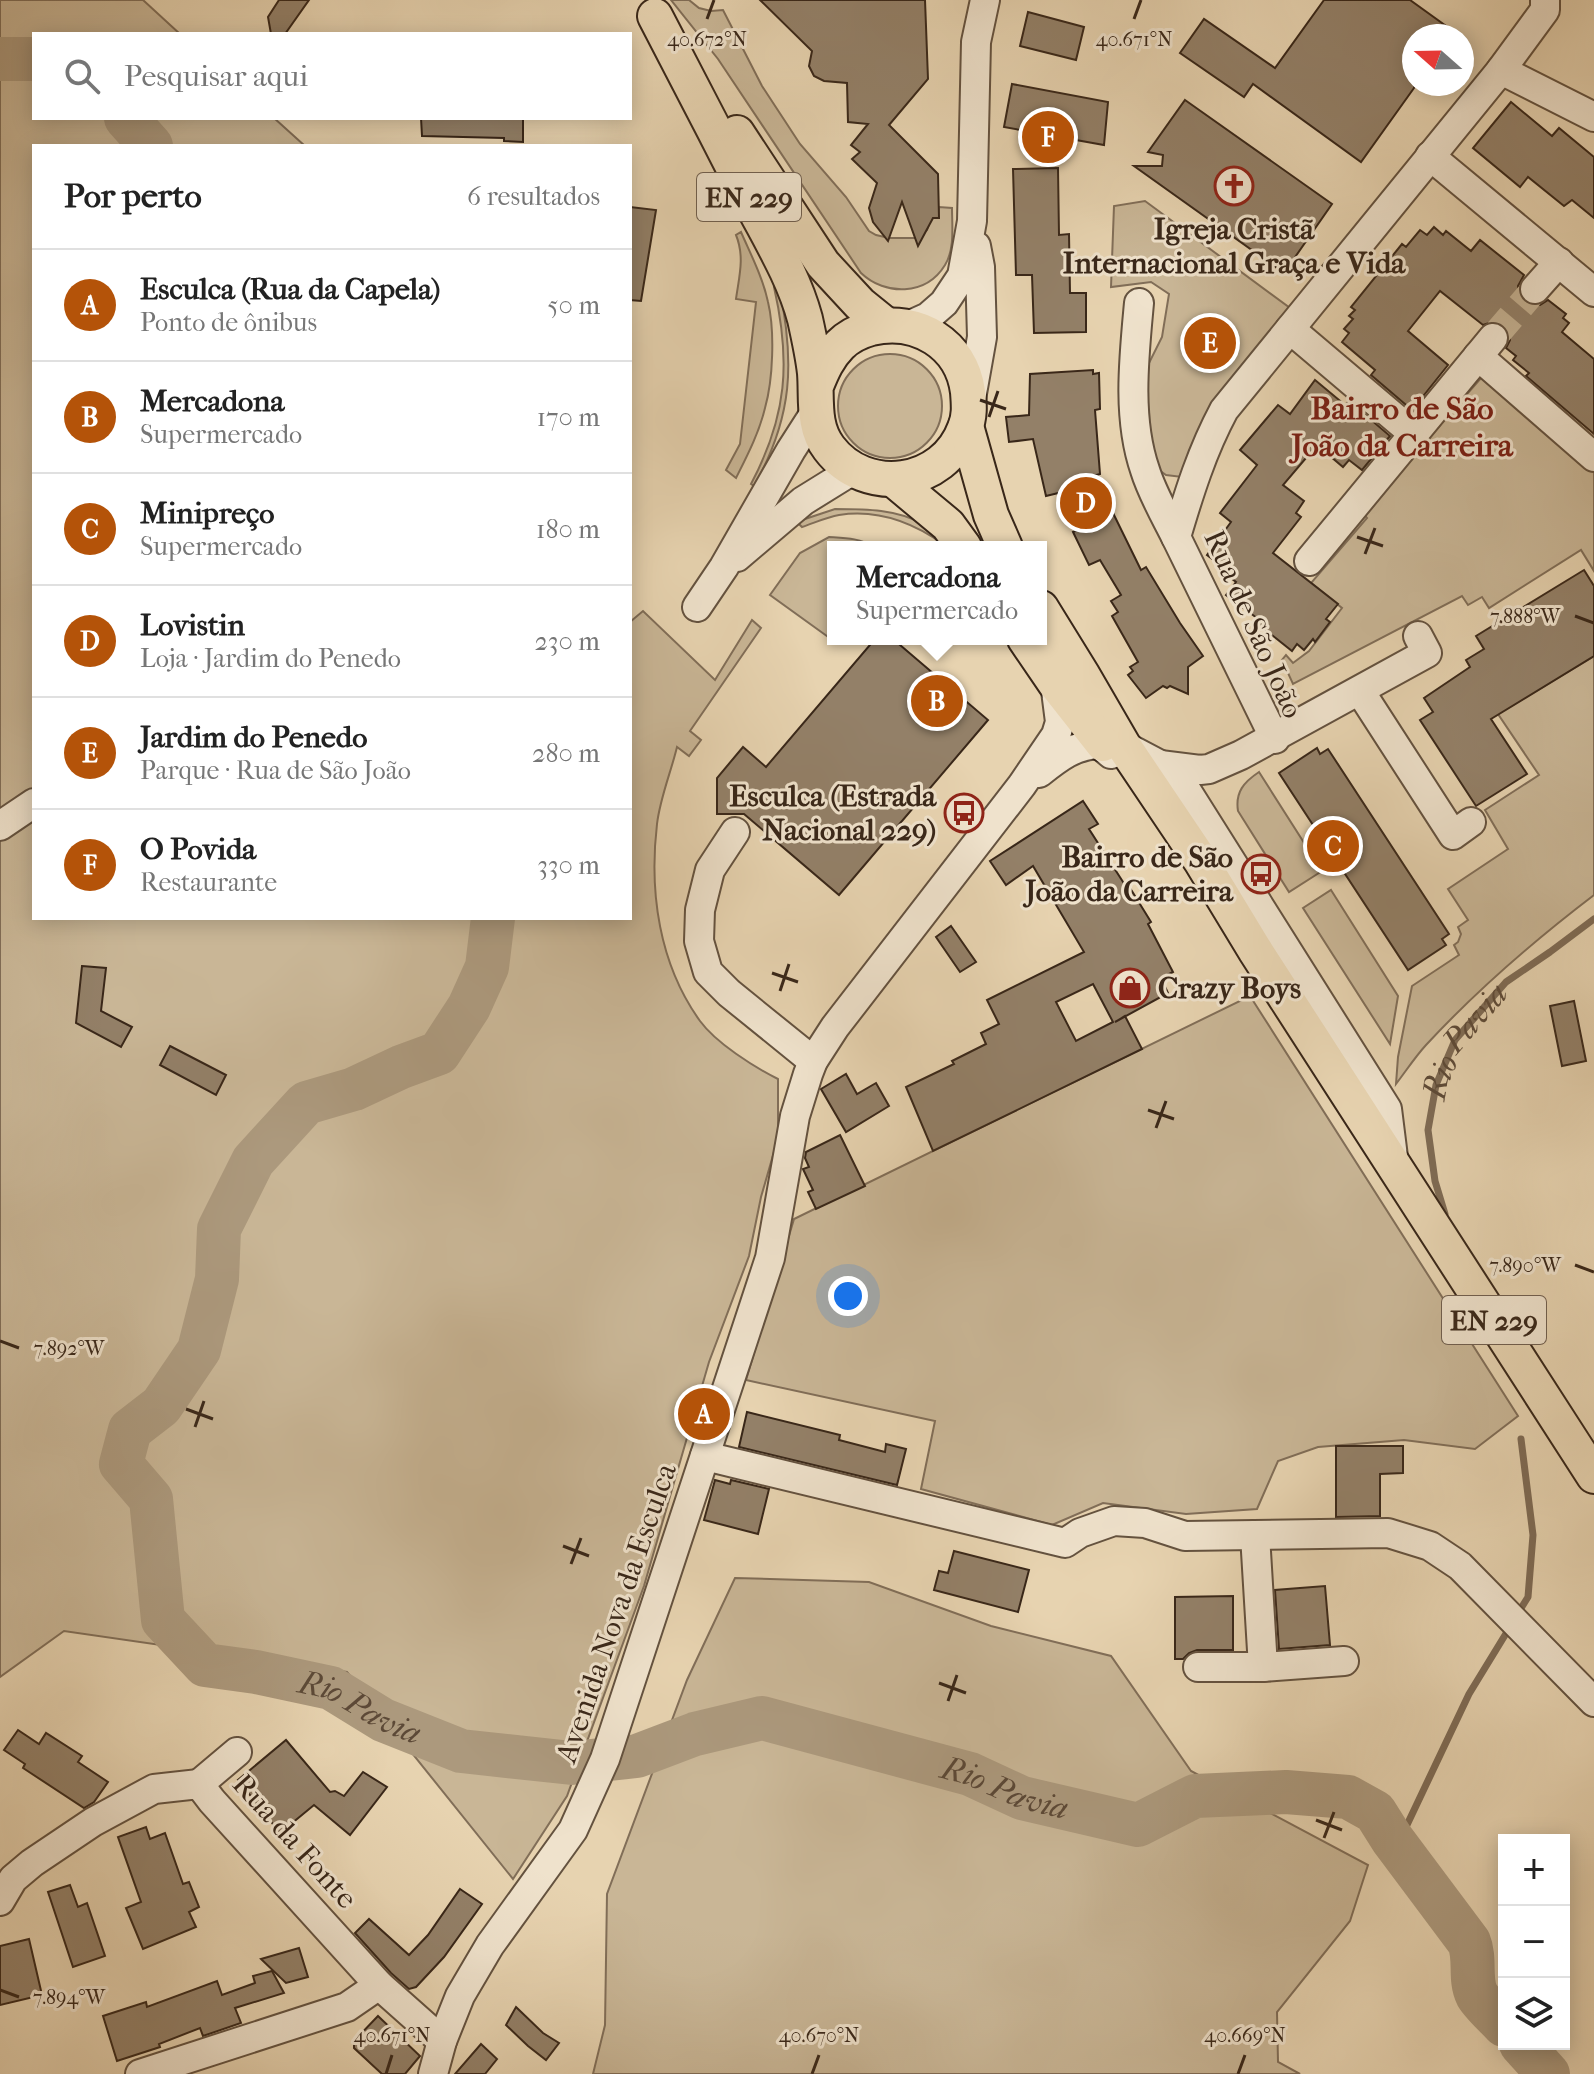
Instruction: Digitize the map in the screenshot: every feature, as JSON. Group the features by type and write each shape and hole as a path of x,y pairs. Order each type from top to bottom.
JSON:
{"main road":[{"name":"EN 229","path":"648,8 752,155 823,264 860,304 897,325 930,334 948,348 961,367 967,383 968,417 991,515 1002,541"},
{"name":"EN 229","path":"648,8 794,286 810,342 819,429 838,459 853,470"},
{"path":"816,399 825,363 841,344 862,331 897,325"},
{"path":"853,470 873,478 894,480 913,478 931,470 958,443 968,417"},
{"path":"894,480 948,525 960,541"},
{"name":"EN 229","path":"1047,619 1117,750 1149,801 1199,877 1255,950 1594,1476"},
{"name":"EN 229","path":"1029,645 1055,683 1117,750"}],"street":[{"path":"968,0 976,42"},
{"path":"897,325 928,317 944,303 962,276 972,221 976,42 985,0"},
{"name":"Rua de São João","path":"1117,750 1160,765 1200,770 1209,769 1275,739 1176,537 1191,484 1224,410 1501,70 1545,10 1545,0"},
{"path":"1501,70 1594,117"},
{"path":"1430,156 1594,292"},
{"path":"968,417 982,337 980,267 972,221"},
{"path":"1535,289 1559,262"},
{"path":"1139,303 1134,356 1134,417 1144,469 1176,537"},
{"path":"1290,329 1414,434"},
{"path":"1309,561 1486,347 1594,457"},
{"path":"697,607 724,567 816,399"},
{"path":"724,567 803,501 853,470"},
{"path":"1275,739 1427,653 1418,636"},
{"name":"Avenida Nova da Esculca","path":"433,2074 460,1996 490,1945 573,1830 606,1755 770,1258 795,1116 813,1061 835,1027 1022,785 1056,735 1060,722 1055,683"},
{"path":"1360,691 1453,835 1471,822"},
{"name":"Avenida Nova da Esculca","path":"1022,785 1069,751 1088,744 1117,750"},
{"name":"Rua de São João","path":"1207,825 1208,809 1215,788 1241,755"},
{"name":"Rua de São João","path":"1160,765 1183,785 1387,1109 1394,1165"},
{"path":"0,826 32,804"},
{"path":"735,832 710,870 700,910 699,941 708,972 729,993 813,1061"},
{"path":"705,1456 1065,1543 1080,1533 1114,1521 1145,1523 1185,1536 1388,1533 1430,1546 1460,1566 1594,1702"},
{"path":"1255,1535 1263,1667"},
{"path":"1198,1667 1263,1667 1344,1661"},
{"path":"199,1784 237,1752"},
{"name":"Rua da Fonte","path":"0,1901 13,1879 93,1822 154,1789 199,1784 379,1985 442,2041"},
{"path":"140,2074 347,2007 379,1985"}],"shaded area":[{"path":"0,0 143,0 178,32 32,32 32,120 276,120 303,144 32,144 32,920 632,920 632,620 643,611 715,680 752,620 761,628 690,731 701,740 689,756 677,747 658,814 656,901 666,952 686,999 700,1021 725,1046 778,1079 778,1138 761,1197 749,1256 709,1362 644,1586 567,1796 513,1879 347,1672 64,1631 0,1677"},
{"path":"671,0 689,0 699,8 723,10 762,86 800,144 846,197 869,231 889,238 915,238 927,230 931,218 938,218 939,207 952,208 950,252 937,275 916,287 893,289 871,281 861,273 718,59"},
{"path":"1145,201 1290,308 1218,395 1200,429 1182,477 1166,475 1152,465 1143,405 1149,363 1162,337 1169,294 1151,282 1111,287 1114,206"},
{"path":"741,232 766,293 772,327 772,355 768,397 736,478 726,470 740,444 756,302 736,299 741,259 736,235"},
{"path":"779,286 787,340 787,389 777,436 754,486 751,484 779,412 782,388 783,340 774,287"},
{"path":"890,354 910,358 927,369 938,386 942,406 938,426 927,443 910,454 890,458 870,454 853,443 842,426 838,406 842,386 853,369 870,358"},
{"path":"1488,370 1594,464 1594,571 1581,550 1489,608 1482,597 1468,605 1462,596 1293,684 1282,660 1286,655 1293,663 1309,651 1342,608 1311,583 1367,518 1363,513"},
{"path":"835,509 893,513 925,525 940,541 919,529 881,516 834,516 802,527 798,523"},
{"path":"829,537 861,541 827,541 827,636 770,595 800,553"},
{"path":"1594,656 1594,895 1528,948 1465,1005 1422,1050 1396,1084 1412,986 1459,955 1454,945 1461,934 1458,927 1468,920 1448,889 1508,849 1485,810 1539,775 1498,714"},
{"path":"1259,772 1322,871 1289,892 1238,811 1242,788"},
{"path":"1331,890 1398,996 1390,1044 1303,908"},
{"path":"1250,996 1518,1416 1475,1449 1404,1440 1318,1447 1278,1461 1257,1509 1186,1514 1103,1503 1052,1525 921,1489 935,1421 746,1380 794,1219"},
{"path":"735,1578 869,1582 991,1626 1111,1656 1191,1771 1368,1865 1350,1921 1277,2012 1278,2062 1300,2074 593,2074 605,2025 607,1894 687,1680"}],"building":[{"path":"279,0 309,0 286,32 271,32 268,17"},
{"path":"760,0 925,0 928,79 889,125 938,174 939,218 933,218 918,246 902,202 888,241 873,222 869,208 877,183 852,159 860,152 851,145 868,124 848,122 847,83 824,81 814,76 809,66 812,51"},
{"path":"1324,0 1410,0 1443,24 1402,24 1402,96 1408,96 1361,162 1253,84 1244,97 1180,53 1204,19 1275,68"},
{"path":"1028,12 1084,27 1076,60 1020,46"},
{"path":"1012,84 1108,102 1104,145 1004,127"},
{"name":"Igreja Cristã Internacional Graça e Vida","path":"1185,100 1332,204 1284,273 1134,166 1162,166 1163,155 1148,152"},
{"path":"1511,102 1552,136 1559,128 1594,157 1594,218 1572,200 1564,206 1528,177 1520,187 1473,148"},
{"path":"421,120 523,120 523,142 504,141 504,138 422,136"},
{"path":"1058,168 1059,235 1069,234 1070,293 1086,293 1086,332 1034,333 1032,275 1016,275 1013,169"},
{"path":"632,207 656,210 641,301 632,300"},
{"path":"1434,227 1443,235 1446,231 1471,251 1480,240 1524,275 1518,286 1524,302 1540,305 1548,300 1566,314 1563,318 1569,323 1562,332 1594,359 1594,434 1526,376 1529,373 1513,360 1516,356 1506,348 1510,340 1509,331 1504,325 1495,321 1483,325 1440,291 1408,331 1448,365 1412,410 1371,375 1375,370 1342,342 1349,333 1344,329 1353,319 1349,316 1355,310 1351,307 1402,244 1406,247 1420,230 1427,235"},
{"path":"1093,370 1093,374 1099,373 1100,409 1095,410 1100,474 1079,480 1079,488 1046,496 1033,439 1009,442 1006,417 1029,415 1030,374"},
{"path":"1315,380 1345,405 1349,401 1390,436 1362,470 1349,460 1343,467 1317,445 1283,485 1304,501 1296,513 1301,517 1273,553 1338,604 1326,619 1330,622 1315,642 1313,639 1304,650 1297,644 1292,651 1258,624 1261,621 1226,595 1236,582 1207,555 1231,522 1220,513 1257,465 1240,450 1278,405 1290,414"},
{"path":"1113,513 1141,570 1146,567 1203,656 1188,667 1188,694 1163,686 1146,698 1128,675 1133,671 1130,667 1138,662 1112,616 1118,612 1111,601 1121,595 1100,560 1089,565 1073,532"},
{"path":"1584,570 1594,586 1594,656 1491,719 1527,774 1476,806 1420,720 1433,712 1424,698 1470,667 1466,660 1484,649 1476,636"},
{"path":"870,645 900,645 988,720 839,895 744,814 717,814 717,778 743,747 766,767"},
{"path":"1317,748 1320,754 1328,749 1449,934 1442,939 1446,945 1408,970 1279,773"},
{"path":"1083,801 1098,824 1089,829 1151,922 1148,924 1173,972 1161,978 1168,993 1125,1016 1142,1049 933,1151 906,1087 954,1064 952,1061 986,1044 981,1033 999,1024 987,1000 1084,952 1033,866 1006,885 990,861","holes":["1093,984 1113,1022 1076,1041 1056,1002"]},
{"path":"951,926 976,962 960,972 936,937"},
{"path":"82,966 106,968 101,1011 132,1027 121,1047 76,1023"},
{"path":"1574,1001 1586,1061 1562,1066 1550,1006"},
{"path":"170,1046 226,1075 216,1095 160,1065"},
{"path":"846,1074 857,1094 876,1083 889,1106 846,1132 821,1089"},
{"path":"840,1135 865,1186 816,1209 808,1192 813,1190 803,1169 809,1167 806,1152"},
{"path":"747,1412 840,1435 839,1440 885,1452 886,1444 906,1449 897,1485 739,1447"},
{"path":"1336,1446 1403,1446 1403,1473 1380,1474 1380,1516 1336,1517"},
{"path":"715,1480 730,1484 731,1480 769,1489 758,1534 704,1520"},
{"path":"954,1551 1029,1570 1018,1612 934,1590 939,1571 948,1573"},
{"path":"1325,1586 1330,1645 1279,1649 1275,1590"},
{"path":"1233,1596 1233,1650 1197,1650 1183,1659 1175,1659 1175,1597"},
{"path":"18,1730 39,1744 46,1733 82,1756 78,1762 108,1782 94,1802 84,1808 23,1768 25,1764 4,1750"},
{"path":"286,1740 330,1792 344,1796 363,1772 387,1787 350,1835 314,1805 280,1833 238,1780"},
{"path":"146,1827 150,1839 165,1833 183,1884 189,1882 199,1907 189,1912 196,1927 143,1949 126,1908 141,1902 118,1837"},
{"path":"70,1885 78,1907 87,1903 105,1956 73,1967 48,1892"},
{"path":"460,1889 482,1904 444,1957 416,1987 409,1989 355,1933 369,1919 409,1955 428,1935"},
{"path":"29,1939 42,1995 0,2005 0,1946"},
{"path":"299,1948 308,1977 286,1983 261,1959"},
{"path":"272,1971 284,1993 235,2008 241,2023 203,2036 200,2028 159,2044 160,2047 117,2061 103,2016 146,2002 147,2007 217,1981 222,1995 255,1983 253,1976"},
{"path":"516,2007 543,2033 559,2043 546,2060 506,2025"},
{"path":"378,2016 420,2056 405,2074 382,2074 354,2048 354,2041"},
{"path":"481,2044 497,2059 485,2074 455,2074"}],"waterway":[{"name":"Rio Pavia","path":"0,59 32,59"},
{"name":"Rio Pavia","path":"128,120 149,144"},
{"name":"Rio Pavia","path":"1445,1214 1435,1181 1428,1130 1436,1085 1455,1040 1506,982 1594,919"},
{"name":"Rio Pavia","path":"493,920 487,967 469,1007 439,1053 354,1089 306,1103 253,1161 219,1229 217,1279 199,1350 161,1406 130,1430 121,1464 151,1499 163,1620 205,1665 331,1688 383,1720 461,1751 572,1763 637,1756 695,1734 762,1718 970,1774 1022,1798 1138,1825 1195,1796 1286,1792 1348,1797 1375,1812 1469,1942 1477,1995 1498,2019"},
{"name":"Rio Pavia","path":"1518,1613 1528,1597 1533,1535 1521,1439"},
{"name":"Rio Pavia","path":"1397,1846 1469,1694 1510,1627"},
{"name":"Rio Pavia","path":"1526,2050 1548,2074"}],"tunnel":[{"path":"1493,338 1535,289"}],"place":[{"name":"O Povida","path":"1048,137"},
{"name":"Igreja Cristã Internacional Graça e Vida","path":"1234,186"},
{"name":"Jardim do Penedo","path":"1210,343"},
{"name":"Lovistin","path":"1086,503"},
{"name":"Mercadona","path":"937,701"},
{"name":"Esculca (Estrada Nacional 229)","path":"964,813"},
{"name":"Minipreço","path":"1333,846"},
{"name":"Bairro de São João da Carreira","path":"1261,874"},
{"name":"Crazy Boys","path":"1130,988"},
{"name":"Esculca (Rua da Capela)","path":"704,1414"}],"district":[{"name":"Bairro de São João da Carreira","path":"1402,426"}]}
